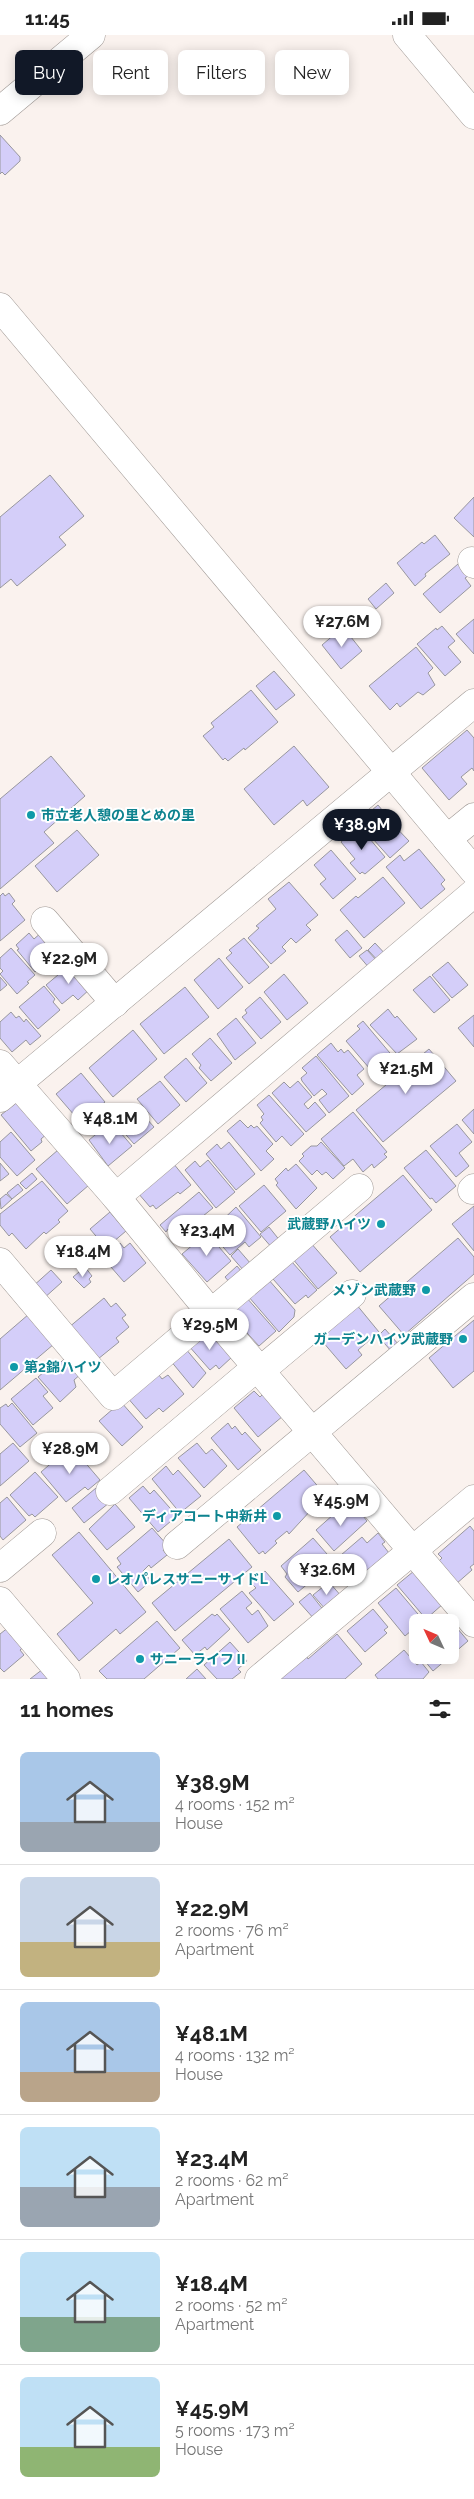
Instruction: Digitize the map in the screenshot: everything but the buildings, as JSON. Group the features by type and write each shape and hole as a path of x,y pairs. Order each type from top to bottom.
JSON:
{"street":[{"path":"0,111 91,35"},
{"path":"407,35 474,115"},
{"path":"0,307 474,871"},
{"path":"474,703 115,1003 6,1082 116,1197 211,1313 474,1623"},
{"path":"448,839 474,817"},
{"path":"116,1197 474,893"},
{"path":"45,921 115,1003"},
{"path":"0,1262 113,1396 359,1188"},
{"path":"110,1491 352,1294"},
{"path":"177,1545 474,1297"},
{"path":"259,1679 474,1499"},
{"path":"0,1568 42,1533"},
{"path":"0,1601 66,1679"}],"place":[{"name":"市立老人憩の里とめの里","path":"31,815"},
{"name":"武蔵野ハイツ","path":"381,1224"},
{"name":"メゾン武蔵野","path":"426,1290"},
{"name":"ガーデンハイツ武蔵野","path":"463,1339"},
{"name":"第2錦ハイツ","path":"14,1367"},
{"name":"ディアコート中新井","path":"277,1516"},
{"name":"レオパレスサニーサイドL","path":"96,1579"},
{"name":"サニーライフⅡ","path":"140,1659"}]}
